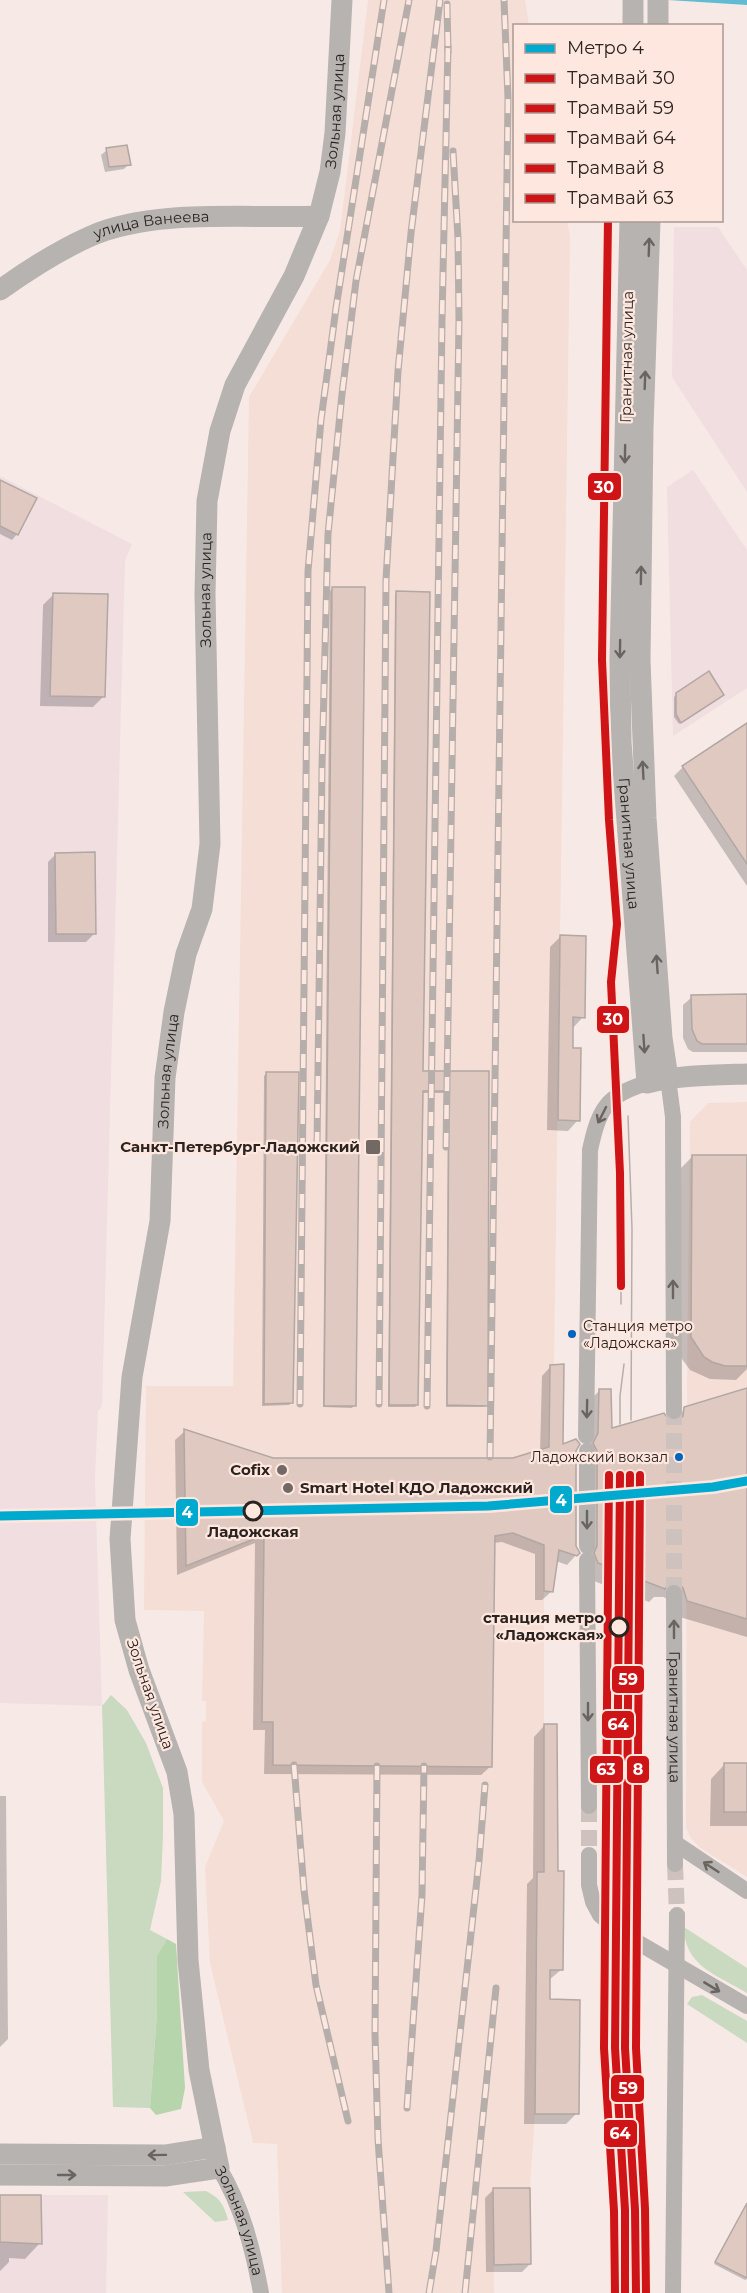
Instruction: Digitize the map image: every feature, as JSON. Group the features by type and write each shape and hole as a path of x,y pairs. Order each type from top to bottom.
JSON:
{"street":[{"name":"Зольная улица","path":"261,2293 253,2248 232,2189 219,2168 199,2070 188,1960 182,1792 166,1738 139,1670 125,1620 120,1539 132,1377 160,1221 165,1078 174,1012 186,954 202,909 210,844 205,594 207,501 220,431 235,385 294,276 318,216 330,172 335,133 342,0"},
{"path":"633,0 633,24"},
{"path":"658,0 658,24"},
{"name":"улица Ванеева","path":"0,290 21,275 92,235 134,224 181,218 318,216"},
{"name":"Гранитная улица","path":"630,222 620,648 621,742 657,1081 673,1117 674,1411"},
{"name":"Гранитная улица","path":"650,222 643,428 640,660 641,743 662,1030 657,1081"},
{"path":"589,1806 586,1444 590,1150 600,1117 607,1104 627,1089 657,1081 747,1074"},
{"name":"Гранитная улица","path":"674,1593 675,1864"},
{"path":"675,1843 747,1891"},
{"path":"589,1855 589,1885 593,1902 600,1915 625,1935 747,2006"},
{"path":"673,2293 677,1915"},
{"path":"0,2154 165,2155 215,2147"},
{"path":"0,2175 165,2176 219,2168"}],"shaded area":[{"path":"368,0 525,0 529,24 513,24 513,222 567,222 570,236 554,1365 551,1365 544,1545 544,1872 537,1872 535,2113 530,2188 493,2188 494,2293 282,2293 277,2144 253,2143 210,1963 205,1867 224,1821 202,1782 202,1722 206,1721 206,1701 202,1701 204,1611 144,1610 146,1386 233,1386 249,397 330,260 340,231"},
{"path":"674,227 718,227 747,270 747,492 672,377"},
{"path":"693,470 747,550 747,688 673,736 667,487"},
{"path":"0,476 132,544 125,561 102,1406 98,1411 95,1479 102,1706 0,1703"},
{"path":"747,1102 747,1877 699,1847 690,1837 686,1827 690,1122 708,1103"},
{"path":"0,2195 108,2195 106,2293 0,2293"}],"green space":[{"path":"111,1695 127,1710 146,1743 163,1788 161,1881 150,1930 167,1939 157,1956 157,2013 150,2108 113,2107 102,1706"},
{"path":"684,1927 747,1968 747,1993 704,1968 696,1960 685,1940"},
{"path":"167,1939 176,1944 185,2088 181,2109 156,2115 150,2108 157,2013 157,1956"},
{"path":"702,1995 747,2021 747,2043 687,2004 692,1997"},
{"path":"206,2191 221,2202 228,2220 215,2222 183,2192"}],"water":[{"path":"668,0 747,0 747,5"}],"building":[{"path":"127,145 131,165 109,167 106,148"},
{"path":"0,480 37,498 18,535 0,526"},
{"path":"332,587 365,587 356,1406 324,1406"},
{"path":"396,591 430,592 423,1071 489,1071 488,1406 447,1405 449,1091 423,1091 418,1405 389,1405"},
{"path":"53,593 108,594 105,697 50,696"},
{"path":"709,671 724,695 681,723 676,714 676,693"},
{"path":"747,723 747,864 682,766"},
{"path":"95,852 96,934 56,934 55,853"},
{"path":"560,935 586,936 585,1018 573,1017 573,1048 581,1048 580,1121 558,1120"},
{"path":"747,994 747,1044 702,1044 697,1041 692,1029 691,995"},
{"path":"266,1072 299,1072 293,1403 264,1404"},
{"path":"692,1155 747,1155 747,1366 725,1366 712,1362 704,1357 691,1337"},
{"path":"564,1364 563,1444 576,1439 580,1444 576,1451 576,1546 580,1553 577,1556 559,1550 553,1592 544,1591 544,1545 513,1533 495,1536 492,1767 273,1765 273,1722 262,1722 264,1535 186,1566 184,1429 273,1458 513,1458 549,1447 550,1365"},
{"path":"747,1388 747,1619 687,1601 683,1588 679,1584 669,1584 665,1589 598,1563 594,1553 597,1546 597,1451 593,1443 598,1433 599,1389 611,1389 612,1428 664,1413 669,1420 679,1420 683,1416 684,1407"},
{"path":"544,1724 557,1724 558,1871 564,1871 563,1970 550,1970 550,1999 580,2000 579,2114 535,2114 537,1872 544,1872"},
{"path":"724,1763 747,1763 747,1812 724,1812"},
{"path":"493,2188 530,2188 531,2264 494,2265"},
{"path":"0,2195 41,2195 42,2244 0,2242"},
{"path":"747,2203 747,2278 715,2262"}],"tunnel":[{"path":"674,1411 674,1593"},
{"path":"589,1806 589,1855"},
{"path":"675,1864 677,1915"}],"tram line":[{"name":"30","path":"608,222 602,660 609,820 617,924 611,982 620,1173 621,1286"},
{"path":"628,1116 632,1229 631,1420"},
{"path":"621,1286 621,1304"},
{"path":"620,1424 620,1396 624,1364"},
{"name":"63","path":"609,1475 604,2048 614,2211 615,2293"},
{"name":"64","path":"620,1475 615,2048 625,2210 625,2293"},
{"name":"59","path":"630,1475 625,2048 635,2210 636,2293"},
{"name":"8","path":"640,1475 636,2048 645,2209 646,2293"}],"railway":[{"path":"300,1404 308,571 321,420 384,0"},
{"path":"317,1146 322,767 328,534 356,281 409,0"},
{"path":"379,1404 386,580 398,371 411,233 440,0"},
{"path":"490,1457 508,98 504,0"},
{"path":"447,4 448,52"},
{"path":"427,1406 448,46"},
{"path":"446,1147 459,320 458,238 453,151"},
{"path":"294,1765 304,1890 316,1985 348,2121"},
{"path":"377,1766 375,2034 378,2139 389,2293"},
{"path":"407,2108 422,1895 424,1766"},
{"path":"429,2293 436,2251 479,1861 485,1785"},
{"path":"465,2293 496,1988"}],"metro line":[{"name":"4","path":"0,1516 488,1506 713,1487 747,1481"}],"place":[{"name":"Санкт-Петербург-Ладожский","path":"373,1147"},
{"name":"Станция метро «Ладожская»","path":"572,1334"},
{"name":"Ладожский вокзал","path":"679,1457"},
{"name":"Cofix","path":"282,1470"},
{"name":"Smart Hotel КДО Ладожский","path":"288,1488"},
{"name":"Ладожская","path":"253,1511"},
{"name":"станция метро «Ладожская»","path":"619,1627"}]}
